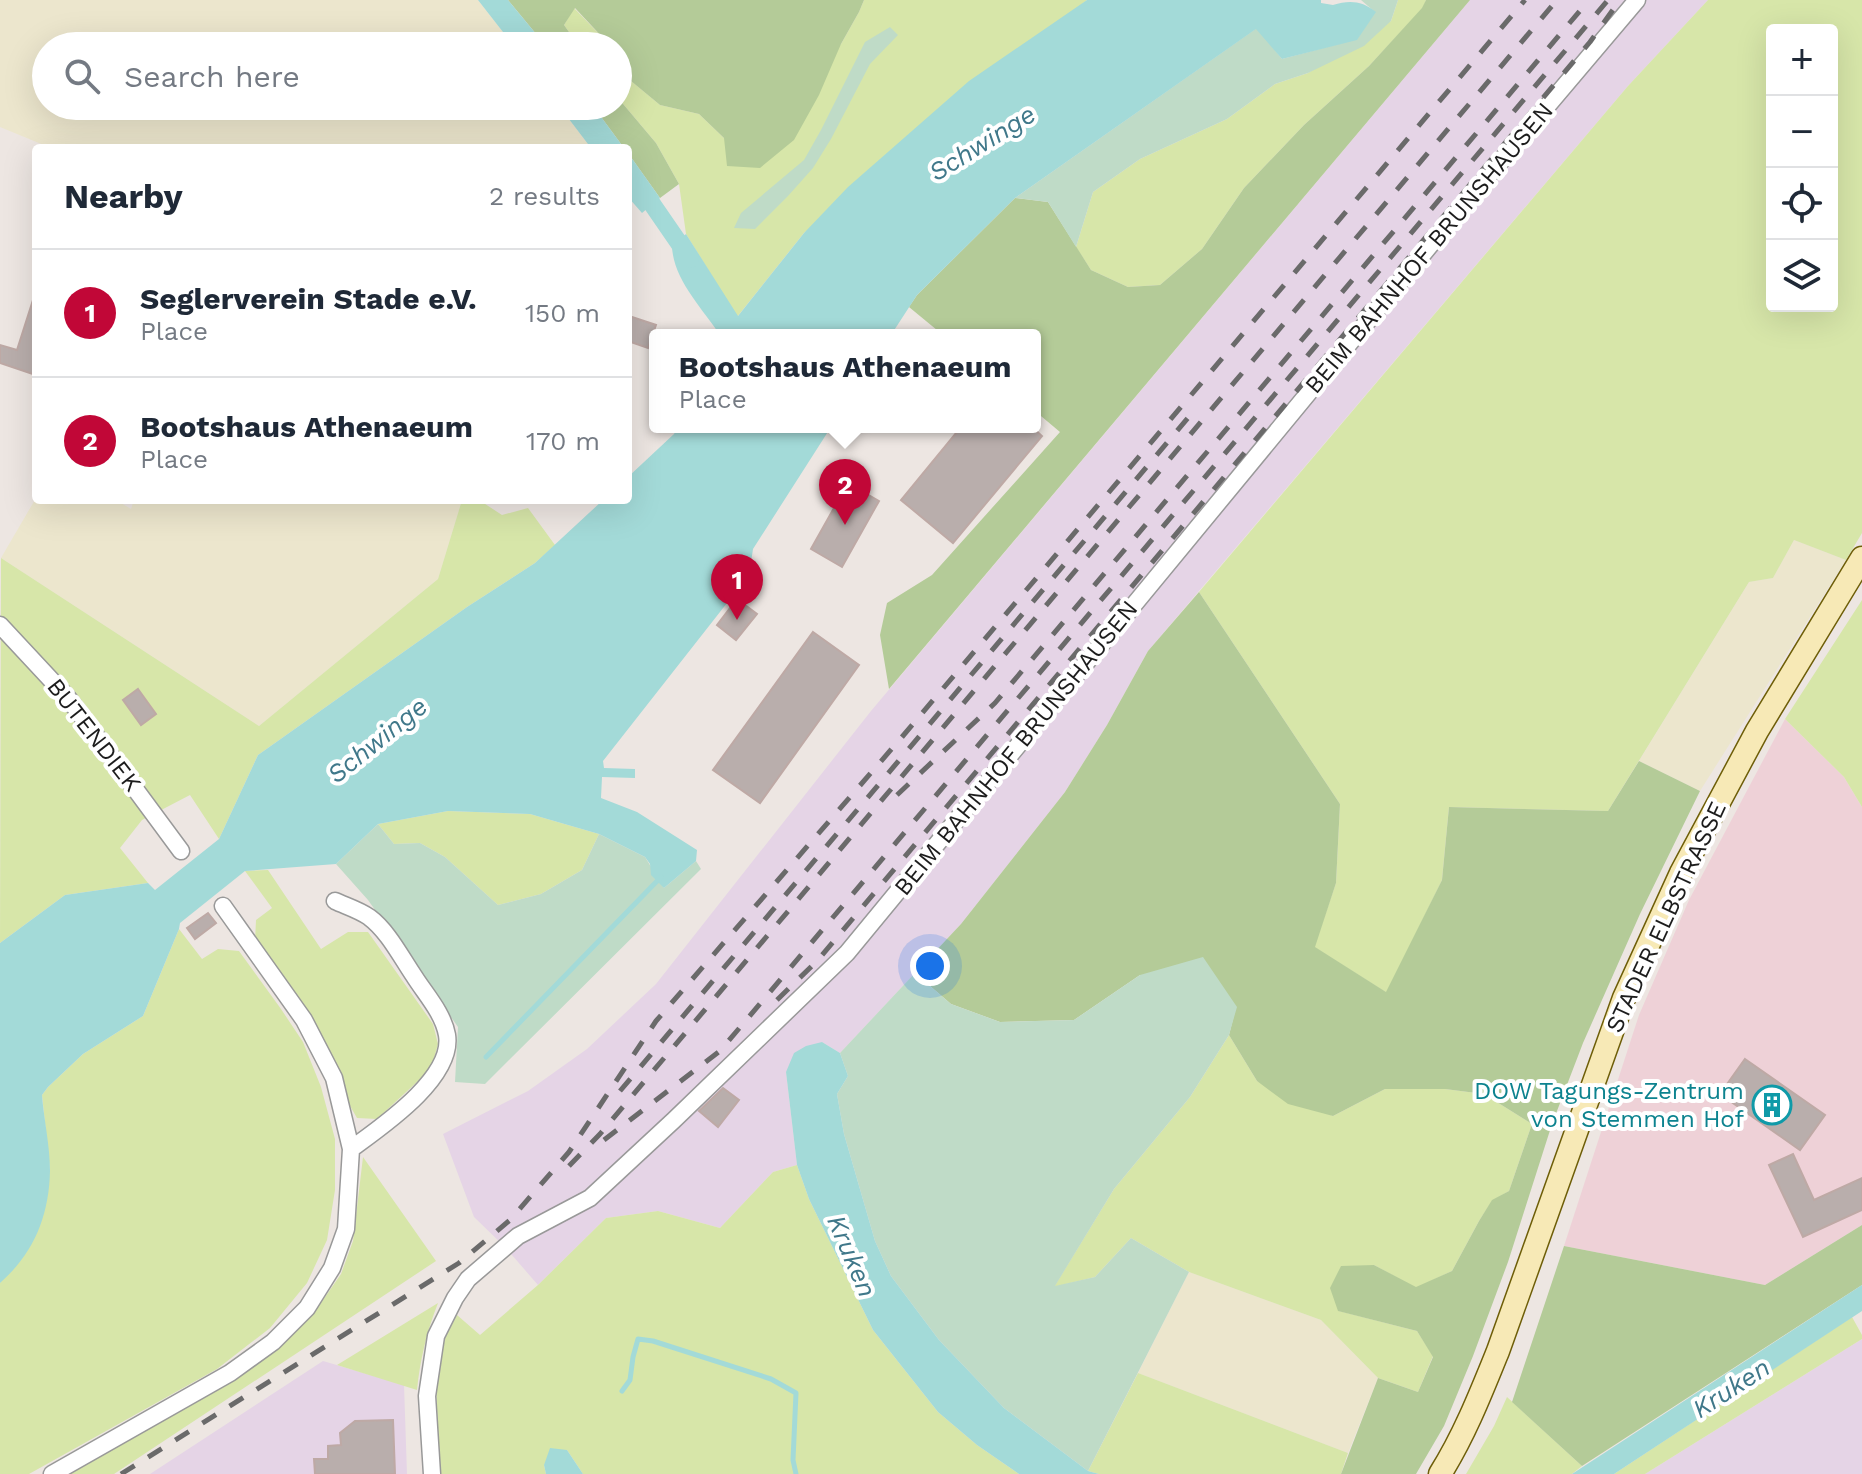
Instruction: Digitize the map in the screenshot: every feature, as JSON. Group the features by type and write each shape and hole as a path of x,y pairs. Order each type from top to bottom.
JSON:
{"street":[{"name":"BEIM BAHNHOF BRUNSHAUSEN","path":"432,1474 427,1396 436,1336 468,1279 518,1236 590,1198 847,953 1441,232 1637,0"},
{"name":"STADER ELBSTRASSE","path":"1440,1474 1470,1418 1498,1351 1624,998 1675,887 1757,731 1862,558"},
{"name":"BUTENDIEK","path":"0,625 68,698 181,851"},
{"path":"335,901 369,917 385,934 441,1016 448,1039 443,1061 426,1087 351,1149"},
{"path":"52,1474 230,1373 273,1342 307,1308 332,1268 346,1229 351,1149 334,1078 304,1020 223,906"}],"shaded area":[{"path":"0,0 478,0 503,32 32,32 32,120 570,120 588,144 41,144 0,127"},
{"path":"1470,0 1708,0 1628,86 1148,651 1065,792 961,924 840,1053 822,1042 786,1072 797,1165 773,1172 720,1228 658,1211 606,1218 538,1285 474,1217 443,1134 528,1091 587,1049 656,984 871,711"},
{"path":"32,504 123,504 131,509 133,504 461,504 438,579 259,726 1,558"},
{"path":"1794,540 1846,560 1700,791 1639,761 1749,582 1773,578"},
{"path":"1785,719 1844,777 1862,807 1862,1225 1765,1285 1564,1246 1639,1015 1689,900"},
{"path":"1189,1272 1321,1320 1378,1378 1348,1453 1138,1373"},
{"path":"1862,1339 1862,1474 1645,1474"},
{"path":"323,1361 404,1385 407,1474 150,1474"}],"green space":[{"path":"508,0 864,0 794,140 760,168 727,166 724,138 699,114 660,105 632,82 632,32 598,32 575,8 564,25 569,32 534,32"},
{"path":"864,0 1087,0 804,233 737,317 686,234 679,184 656,143 632,115 632,82 660,105 699,114 724,138 841,44"},
{"path":"1361,0 1398,0 1391,21 1364,46 1308,73 1275,84 1227,119 1140,159 1093,192 1076,247 1048,202 1015,198 1257,28 1282,59 1357,39 1375,12"},
{"path":"1398,0 1426,0 1423,8 1369,66 1304,125 1244,188 1202,249 1160,285 1128,287 1091,270 1076,247 1093,192 1140,159 1227,119 1275,84 1308,73 1391,21"},
{"path":"1426,0 1470,0 889,689 880,635 887,603 932,575 1060,432 1041,416 1041,329 936,329 909,307 917,295 1015,198 1048,202 1091,270 1128,287 1160,285 1202,249 1244,188 1304,125 1369,66"},
{"path":"1708,0 1862,0 1862,533 1846,560 1794,540 1773,578 1749,582 1608,811 1449,807 1442,880 1387,993 1314,947 1336,883 1340,804 1199,592 1628,86"},
{"path":"574,8 597,32 569,32 564,25"},
{"path":"890,27 898,35 870,64 813,168 755,229 734,228 741,213 804,160 865,42"},
{"path":"632,115 656,143 679,184 660,198 632,159 632,144 621,144 603,120 632,120"},
{"path":"461,504 485,504 502,515 528,508 555,545 535,563 467,607 258,755 219,839 190,795 142,820 120,848 148,883 65,895 0,943 1,558 259,726 438,579"},
{"path":"1199,592 1340,804 1336,883 1315,947 1386,992 1442,880 1449,807 1608,811 1639,761 1700,791 1640,914 1583,1043 1473,1356 1444,1426 1416,1474 1341,1474 1378,1378 1418,1392 1433,1357 1417,1331 1338,1311 1330,1288 1341,1266 1374,1265 1416,1287 1452,1271 1492,1200 1509,1191 1532,1124 1484,1094 1445,1089 1385,1089 1333,1116 1288,1104 1257,1081 1229,1035 1236,1007 1140,975 1074,1020 1000,1022 951,1004 915,973 961,924 1065,792 1148,651"},
{"path":"1862,600 1862,807 1844,777 1785,719"},
{"path":"448,811 530,814 599,834 582,870 541,894 498,905 445,857 420,843 394,844 378,824"},
{"path":"378,824 394,844 420,843 445,857 498,905 541,894 582,870 599,834 645,857 664,888 696,861 701,869 485,1084 455,1082 458,1027 368,900 336,864"},
{"path":"268,870 321,949 348,932 368,932 433,1024 438,1044 431,1069 377,1119 357,1118 255,941 256,920 272,908 245,871"},
{"path":"179,929 202,959 218,949 239,951 303,1042 321,1087 335,1139 335,1190 327,1240 307,1283 270,1328 217,1369 29,1474 0,1474 0,1283 50,1170 42,1095 83,1054 143,1016"},
{"path":"1203,957 1237,1007 1229,1035 1190,1097 1114,1189 1055,1286 1095,1277 1131,1238 1189,1272 1088,1471 1004,1408 939,1340 891,1276 875,1241 844,1134 837,1094 848,1076 840,1053 915,973 951,1004 1000,1022 1074,1020 1140,975"},
{"path":"1229,1035 1257,1081 1333,1116 1385,1089 1445,1089 1484,1094 1532,1124 1509,1191 1492,1201 1452,1271 1416,1288 1374,1265 1339,1311 1417,1331 1433,1356 1418,1392 1378,1378 1321,1320 1189,1272 1131,1238 1095,1277 1054,1287 1114,1189 1190,1097"},
{"path":"363,1157 436,1261 114,1474 67,1474 280,1347 316,1310 341,1274 353,1241"},
{"path":"797,1165 809,1199 873,1330 938,1412 977,1445 1019,1474 583,1474 567,1450 544,1465 546,1474 440,1474 436,1387 442,1344 457,1315 480,1335 538,1285 606,1218 658,1211 720,1228 773,1172"},
{"path":"1862,1225 1862,1285 1582,1466 1512,1402 1564,1246 1765,1285"},
{"path":"438,1303 424,1345 417,1390 337,1365"},
{"path":"1852,1317 1862,1339 1645,1474 1614,1474"},
{"path":"1138,1373 1348,1453 1341,1474 1099,1474 1088,1471"},
{"path":"1507,1397 1582,1466 1572,1474 1466,1474"}],"water":[{"path":"478,0 508,0 534,32 503,32"},
{"name":"Schwinge","path":"1087,0 1321,0 1321,3 1333,5 1356,2 1376,12 1357,40 1282,59 1256,29 1015,198 917,295 895,329 716,329 683,282 672,246 686,234 738,316 804,233 848,187 969,81"},
{"path":"570,120 603,120 621,144 588,144"},
{"path":"632,159 660,198 642,213 632,202"},
{"name":"Schwinge","path":"827,433 753,549 749,575 603,761 604,768 635,769 635,778 602,777 601,798 637,812 697,850 696,861 664,888 651,875 650,864 645,857 599,834 530,814 448,811 378,824 336,864 245,871 180,923 143,1016 83,1054 42,1095 50,1162 47,1203 30,1246 0,1283 0,943 65,895 148,883 155,890 219,839 258,755 467,607 535,563 599,504 632,504 632,473 674,434"},
{"name":"Kruken","path":"822,1042 840,1053 848,1076 837,1094 844,1134 875,1241 891,1276 939,1340 1004,1408 1088,1471 1099,1474 1019,1474 977,1445 938,1412 873,1330 809,1199 797,1165 786,1072 794,1053"},
{"name":"Kruken","path":"1862,1285 1862,1311 1614,1474 1572,1474"},
{"path":"550,1448 567,1450 583,1474 546,1474 544,1465"}],"building":[{"path":"32,303 32,374 0,363 0,345 17,350"},
{"path":"632,317 656,325 655,329 649,329 648,348 632,342"},
{"path":"956,433 1039,433 1042,436 953,543 901,500"},
{"path":"848,483 879,501 842,567 811,549"},
{"path":"737,599 757,614 736,640 717,625"},
{"path":"813,632 859,665 760,803 713,770"},
{"path":"138,689 156,714 141,725 123,700"},
{"path":"208,913 216,923 195,939 187,928"},
{"name":"DOW Tagungs-Zentrum von Stemmen Hof","path":"1745,1059 1825,1115 1800,1150 1720,1094"},
{"path":"723,1088 739,1100 718,1127 699,1111"},
{"path":"1793,1154 1814,1200 1862,1178 1862,1210 1803,1237 1769,1165"},
{"path":"393,1420 395,1474 315,1474 314,1459 328,1459 328,1446 341,1445 340,1433 355,1421"}],"waterway":[{"path":"632,175 690,259"},
{"path":"486,1057 661,877"},
{"path":"622,1391 630,1380 638,1339 653,1341 771,1379 796,1393 793,1460 796,1474"}],"railway":[{"path":"121,1474 459,1263 510,1220 569,1152 656,1021 902,737 1525,0"},
{"path":"569,1166 600,1134 1557,0"},
{"path":"897,795 995,703 1589,0"},
{"path":"604,1140 720,1051 1608,0"},
{"path":"777,1000 817,961 1590,42 1620,0"},
{"path":"620,1091 1193,412"}],"place":[{"name":"Bootshaus Athenaeum","path":"845,525"},
{"name":"Seglerverein Stade e.V.","path":"737,620"},
{"name":"DOW Tagungs-Zentrum von Stemmen Hof","path":"1772,1105"}]}
